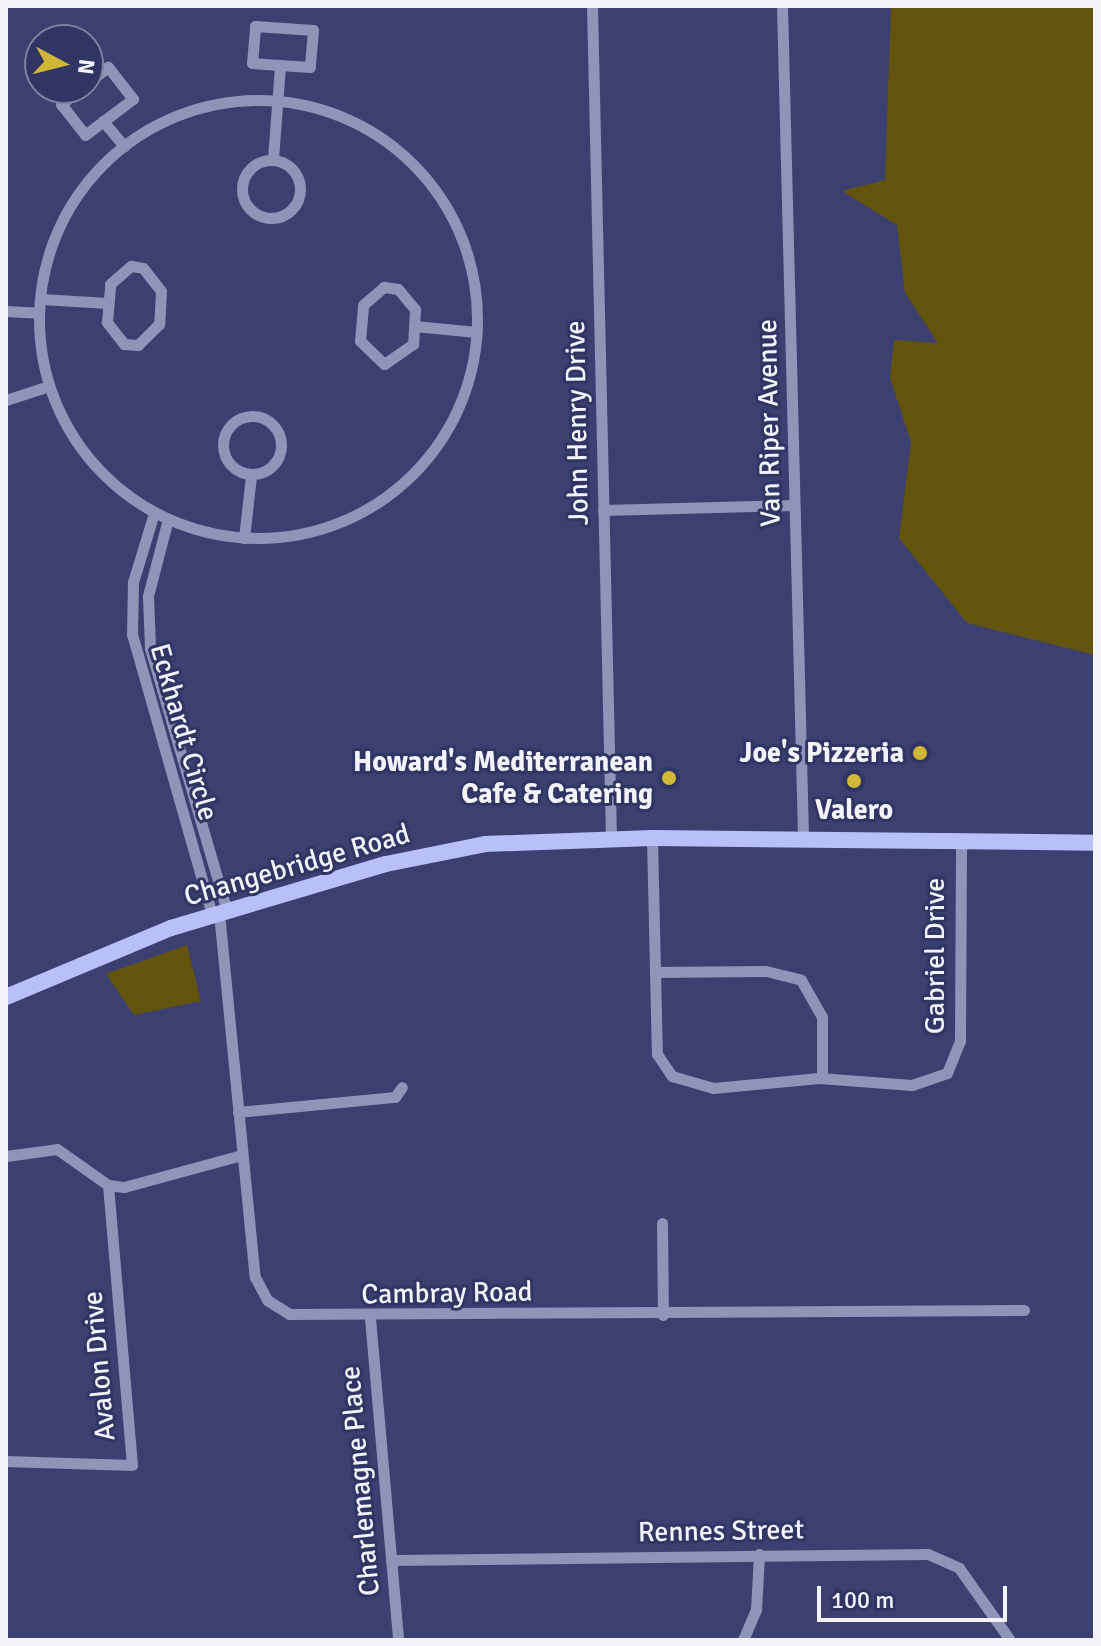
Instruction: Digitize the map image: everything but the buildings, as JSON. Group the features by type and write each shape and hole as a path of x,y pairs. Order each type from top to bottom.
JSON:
{"main road":[{"name":"Changebridge Road","path":"6,997 220,913 485,844 611,838 1095,843"}],"street":[{"name":"John Henry Drive","path":"592,6 611,838"},
{"name":"Van Riper Avenue","path":"782,6 803,838"},
{"path":"255,26 313,30 310,67 280,65 252,63 255,26"},
{"path":"273,159 280,65"},
{"path":"61,104 85,135 133,99 108,67 104,70"},
{"path":"278,101 355,123 418,169 460,234 475,285 477,332 455,416 403,485 315,531 244,538 154,513 95,465 49,386 39,313 50,250 72,203 124,146 202,107 278,101"},
{"path":"103,121 124,146"},
{"path":"273,159 302,184 300,199 276,220 261,218 240,195 241,181 273,159"},
{"path":"131,266 143,268 161,291 159,324 138,345 124,344 107,322 108,303 110,284 131,266"},
{"path":"384,287 398,289 415,309 414,326 413,344 391,364 377,362 360,341 363,305 384,287"},
{"path":"41,299 108,303"},
{"path":"6,311 39,313"},
{"path":"414,326 477,332"},
{"path":"6,400 49,386"},
{"path":"244,538 251,476 284,452 285,441 262,416 246,414 223,435 221,451 251,476"},
{"path":"603,510 794,505"},
{"name":"Eckhardt Circle","path":"154,513 133,582 132,634 220,913"},
{"name":"Eckhardt Circle","path":"168,519 150,583 150,648 220,913"},
{"name":"Gabriel Drive","path":"652,838 657,1054 672,1076 713,1088 822,1078 912,1085 940,1078 952,1066 960,1041 961,840"},
{"name":"Cambray Road","path":"220,913 255,1277 267,1300 297,1317 1024,1310"},
{"path":"655,972 766,971 801,980 822,1017 822,1078"},
{"path":"238,1112 395,1097 402,1087"},
{"path":"6,1156 57,1149 108,1185 143,1184 242,1155"},
{"name":"Avalon Drive","path":"6,1461 132,1465 108,1185"},
{"path":"662,1223 663,1315"},
{"name":"Charlemagne Place","path":"370,1318 398,1640"},
{"path":"743,1640 756,1610 759,1554"},
{"name":"Rennes Street","path":"391,1560 759,1554 941,1557 959,1568 1010,1640"}],"shaded area":[{"path":"891,6 1095,6 1095,655 967,623 899,538 911,442 890,378 894,340 938,343 905,293 897,225 842,191 885,180"},
{"path":"187,945 201,1001 134,1015 106,974"}],"place":[{"name":"Joe's Pizzeria","path":"920,753"},
{"name":"Howard's Mediterranean Cafe & Catering","path":"669,778"},
{"name":"Valero","path":"854,781"}]}
